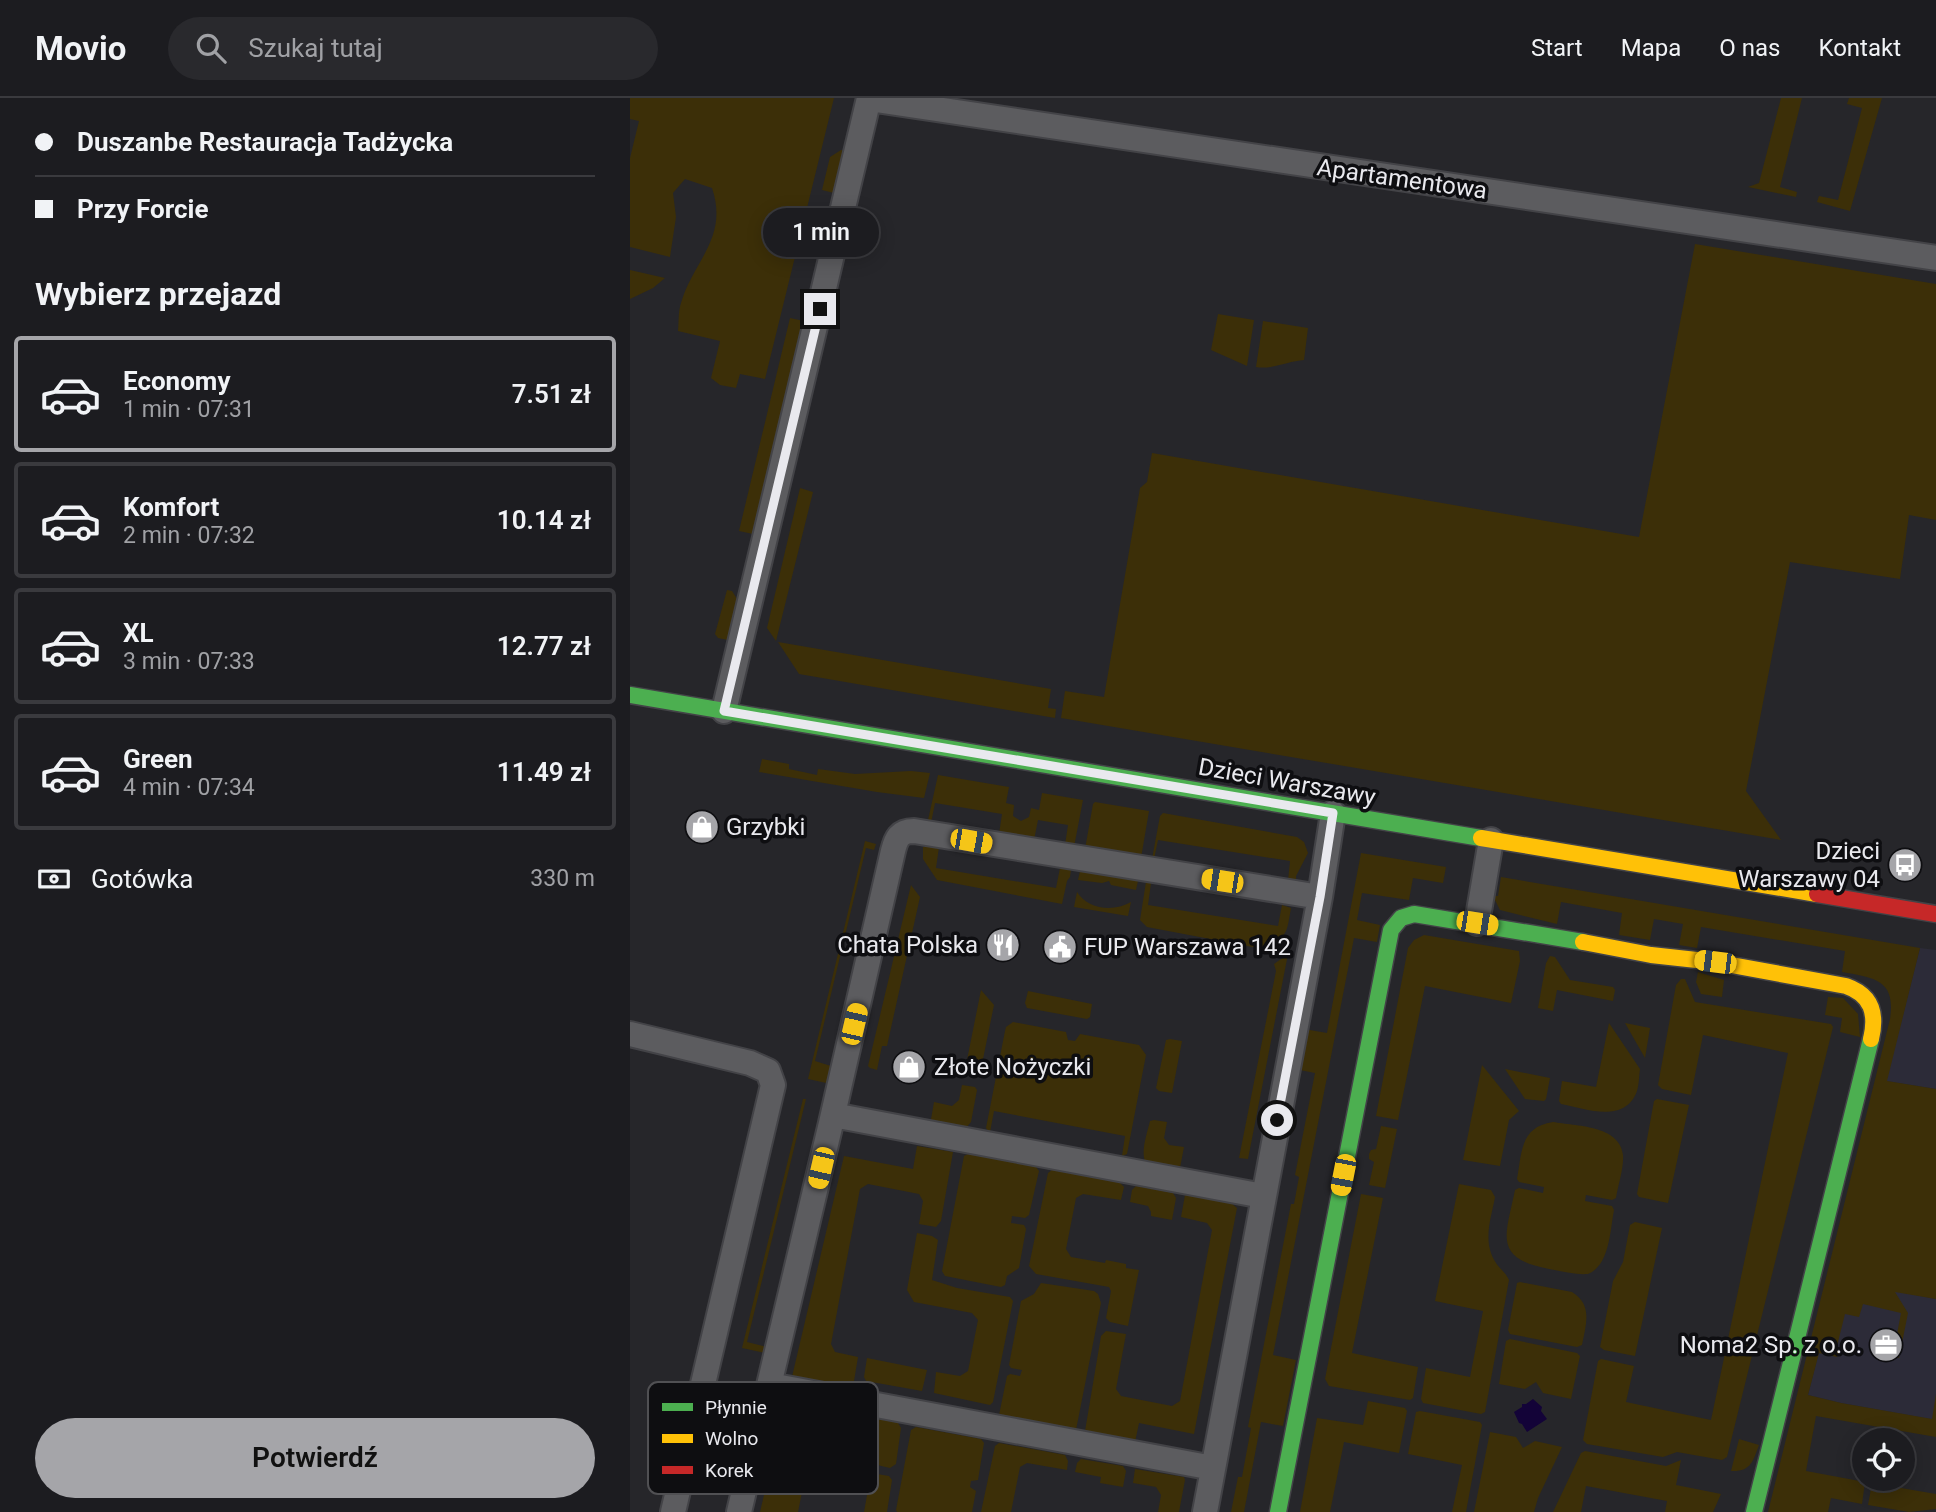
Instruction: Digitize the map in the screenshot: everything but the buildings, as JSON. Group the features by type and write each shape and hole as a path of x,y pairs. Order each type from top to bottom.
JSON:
{"street":[{"name":"Apartamentowa","path":"869,99 1936,258"},
{"path":"724,711 869,99"},
{"name":"Dzieci Warszawy","path":"630,695 1936,914"},
{"path":"1205,1512 1320,897 1333,813"},
{"path":"771,1382 893,851 896,840 906,831 1320,897"},
{"path":"1477,923 1491,840"},
{"path":"1278,1512 1389,934 1396,921 1407,914 1477,923 1651,955 1715,962 1837,984 1855,988 1870,1002 1874,1013 1874,1026 1754,1512"},
{"path":"630,1034 750,1063 768,1071 773,1085 703,1382"},
{"path":"833,1115 1263,1196"},
{"path":"878,1405 1213,1468"},
{"path":"673,1512 677,1494"},
{"path":"739,1512 743,1494"}],"shaded area":[{"path":"630,98 834,98 765,379 740,374 736,388 720,385 711,378 720,341 678,331 679,313 686,288 713,235 716,206 712,188 685,179 673,193 676,217 670,257 630,247 630,158 639,121 630,119"},
{"path":"1781,98 1802,98 1780,187 1797,192 1796,197 1748,187 1759,183"},
{"path":"1849,98 1882,98 1850,211 1817,202 1819,196 1838,200 1862,108 1847,104"},
{"path":"841,150 844,151 834,193 822,190 830,157"},
{"path":"1695,244 1936,284 1936,520 1909,515 1900,579 1790,562 1746,791 1781,840 1061,718 1065,691 1104,697 1140,488 1147,482 1152,453 1639,537"},
{"path":"630,270 665,278 653,288 630,299"},
{"path":"1218,314 1254,320 1247,366 1211,350"},
{"path":"790,318 804,321 753,534 739,531"},
{"path":"1263,321 1308,328 1304,360 1256,367"},
{"path":"800,488 813,492 776,641 767,628"},
{"path":"727,590 732,591 737,599 728,640 718,638 715,634"},
{"path":"778,642 1051,689 1048,708 1056,709 1055,718 799,674"},
{"path":"762,759 789,764 789,769 817,775 818,769 855,774 911,771 930,773 924,798 759,772"},
{"path":"938,775 1009,787 1006,803 1014,805 1013,816 1021,821 1029,817 1031,808 1039,810 1042,793 1083,800 1074,847 1065,845 1068,825 1038,820 1034,840 999,834 1002,814 935,803 931,823 928,820"},
{"path":"1095,802 1149,811 1141,858 1085,849"},
{"path":"1163,813 1297,837 1304,842 1308,853 1296,876 1296,883 1288,881 1290,861 1158,840 1152,859 1160,816"},
{"path":"865,841 876,844 874,850 866,848 815,1061 834,1067 831,1084 808,1079"},
{"path":"923,847 939,847 936,868 1056,888 1060,868 1071,870 1062,904 937,880 923,859"},
{"path":"1361,853 1446,867 1443,883 1413,878 1409,900 1362,893 1357,920 1380,925 1377,942 1354,938 1273,1355 1296,1360 1283,1426 1261,1422 1244,1512 1231,1512 1238,1477 1242,1477 1251,1428 1248,1427 1291,1204 1294,1204 1299,1177 1295,1175 1315,1073 1295,1069 1304,1029 1327,1033"},
{"path":"1080,871 1138,881 1136,890 1111,885 1109,881 1102,883 1078,880"},
{"path":"1501,877 1920,948 1887,1081 1936,1089 1936,1299 1895,1292 1908,1313 1899,1358 1892,1357 1895,1339 1898,1339 1899,1335 1901,1313 1863,1304 1859,1317 1845,1314 1836,1350 1839,1352 1837,1357 1819,1353 1808,1395 1932,1419 1936,1394 1936,1437 1915,1433 1915,1428 1885,1428 1816,1416 1806,1471 1852,1480 1852,1491 1864,1491 1862,1504 1831,1498 1828,1512 1768,1512 1890,1019 1890,996 1886,988 1873,979 1842,972 1845,951 1701,927 1697,948 1679,945 1683,924 1654,919 1650,940 1619,935 1622,913 1561,902 1557,924 1500,910 1493,896 1498,896"},
{"path":"1146,882 1151,883 1148,905 1278,926 1282,905 1291,908 1287,930 1277,941 1263,949 1147,927 1140,920"},
{"path":"911,885 920,897 887,1046 882,1046 877,1070 868,1066"},
{"path":"1077,892 1088,903 1102,908 1131,902 1128,916 1074,907"},
{"path":"1424,935 1519,951 1520,961 1511,1003 1425,986 1398,1120 1376,1116 1408,948 1414,940"},
{"path":"1920,948 1936,950 1936,1089 1886,1081"},
{"path":"1288,954 1248,1159 1239,1158 1276,971 1274,964"},
{"path":"1550,956 1555,957 1570,980 1613,987 1613,1001 1557,990 1553,1011 1538,1008 1546,963"},
{"path":"1698,972 1724,980 1722,997 1701,994 1696,982"},
{"path":"1681,979 1685,979 1695,1002 1831,1024 1833,1027 1727,1457 1722,1460 1677,1452 1663,1457 1587,1444 1583,1440 1598,1361 1601,1359 1634,1366 1626,1402 1711,1420 1788,1053 1703,1035 1691,1095 1662,1089 1658,1085 1676,985"},
{"path":"981,990 994,1005 983,1059 978,1062 967,1060"},
{"path":"1028,991 1092,1004 1090,1017 1087,1019 1027,1008 1025,1003"},
{"path":"1828,997 1843,998 1858,1014 1860,1037 1840,1032 1842,1018 1825,1015"},
{"path":"1013,1022 1066,1032 1068,1040 1075,1041 1080,1034 1139,1045 1146,1055 1127,1154 1122,1156 1125,1136 994,1111 990,1132 988,1131 986,1128 1005,1031"},
{"path":"1609,1023 1640,1069 1638,1089 1631,1101 1624,1108 1604,1112 1561,1104 1559,1101 1562,1081 1596,1087"},
{"path":"1625,1023 1650,1028 1645,1058"},
{"path":"1166,1040 1182,1041 1172,1093 1156,1088"},
{"path":"1482,1065 1519,1111 1509,1120 1500,1166 1463,1160"},
{"path":"1505,1069 1550,1078 1546,1099 1525,1099"},
{"path":"962,1085 975,1087 977,1090 971,1122 965,1129 930,1125 934,1102 952,1106 959,1100"},
{"path":"803,1099 806,1099 747,1342 767,1347 765,1353 742,1348"},
{"path":"1657,1099 1689,1105 1668,1203 1639,1197 1637,1194 1654,1101"},
{"path":"1150,1121 1167,1122 1164,1138 1169,1145 1184,1147 1179,1173 1146,1164 1145,1143"},
{"path":"1553,1122 1605,1132 1620,1145 1623,1155 1616,1198 1612,1200 1586,1195 1585,1201 1612,1206 1614,1210 1605,1255 1601,1263 1588,1274 1569,1273 1531,1264 1518,1258 1507,1242 1508,1220 1515,1190 1519,1188 1543,1193 1544,1187 1519,1182 1517,1179 1524,1142 1534,1129"},
{"path":"1381,1126 1397,1129 1385,1188 1369,1185 1374,1162 1369,1159 1369,1154 1376,1149"},
{"path":"917,1146 953,1152 941,1221 936,1227 919,1224 923,1201 919,1194 868,1184 860,1189 831,1344 835,1352 858,1357 854,1382 791,1381 844,1156 913,1169"},
{"path":"968,1154 1036,1167 1039,1171 1029,1215 1025,1218 1012,1216 1011,1223 1024,1225 1026,1229 1019,1268 1007,1276 1005,1285 1001,1287 945,1276 942,1271 964,1156"},
{"path":"1052,1170 1120,1183 1124,1187 1121,1200 1083,1194 1076,1198 1066,1249 1071,1257 1105,1263 1106,1260 1139,1270 1128,1326 1110,1322 1106,1318 1111,1291 1109,1287 1036,1274 1029,1266 1048,1173"},
{"path":"1459,1184 1491,1190 1495,1197 1489,1247 1496,1263 1509,1280 1485,1412 1481,1414 1423,1403 1421,1399 1426,1368 1470,1377 1483,1311 1435,1301"},
{"path":"1136,1186 1173,1193 1176,1198 1172,1220 1151,1216 1148,1206 1130,1202 1132,1190"},
{"path":"1361,1194 1383,1198 1352,1353 1418,1367 1413,1398 1410,1400 1329,1386 1325,1379"},
{"path":"1185,1195 1231,1203 1237,1208 1194,1434 1139,1423 1134,1447 1084,1437 1101,1336 1106,1331 1126,1334 1116,1389 1121,1396 1172,1406 1180,1401 1212,1230 1207,1223 1181,1217"},
{"path":"1635,1222 1662,1228 1635,1356 1600,1347 1613,1281 1623,1262 1630,1225"},
{"path":"917,1233 938,1240 932,1280 957,1288 1010,1297 1013,1301 993,1402 990,1405 934,1393 936,1372 960,1376 968,1371 978,1320 972,1313 914,1302 907,1290"},
{"path":"1837,1280 1936,1299 1936,1420 1808,1395"},
{"path":"1041,1283 1094,1291 1101,1303 1075,1435 998,1420 1007,1376 1020,1376 1022,1370 1009,1365 1021,1301 1034,1294"},
{"path":"1517,1283 1572,1292 1579,1297 1586,1316 1582,1345 1577,1347 1510,1334 1508,1330"},
{"path":"1510,1339 1577,1353 1580,1356 1571,1399 1543,1393 1536,1382 1525,1389 1499,1384 1506,1341"},
{"path":"867,1358 927,1370 922,1391 866,1381 864,1377"},
{"path":"1533,1399 1542,1407 1541,1411 1547,1419 1527,1432 1514,1412"},
{"path":"1368,1401 1405,1408 1407,1411 1399,1453 1344,1442 1330,1512 1300,1512 1317,1418 1363,1425"},
{"path":"1416,1412 1480,1422 1482,1425 1466,1512 1452,1512 1462,1465 1408,1454"},
{"path":"878,1419 898,1423 901,1428 896,1464 890,1468 878,1465"},
{"path":"916,1427 981,1439 984,1443 978,1480 971,1481 970,1487 976,1491 972,1512 897,1512 911,1430"},
{"path":"1490,1432 1516,1437 1523,1448 1535,1441 1562,1447 1534,1512 1474,1512"},
{"path":"1739,1439 1759,1445 1753,1461 1747,1467 1731,1471"},
{"path":"999,1443 1065,1455 1068,1461 1067,1470 1027,1463 1020,1467 1011,1512 981,1512 995,1446"},
{"path":"1585,1451 1666,1466 1681,1460 1676,1485 1721,1494 1713,1512 1665,1512 1667,1501 1586,1486 1581,1512 1553,1512 1581,1453"},
{"path":"1081,1459 1123,1466 1126,1471 1123,1487 1100,1483 1101,1477 1075,1472"},
{"path":"1135,1469 1184,1477 1179,1512 1158,1512 1161,1495 1156,1487 1133,1483"},
{"path":"878,1474 889,1476 892,1480 887,1512 864,1512 867,1494 878,1494"},
{"path":"1915,1490 1936,1494 1936,1509 1909,1512 1868,1505 1871,1491"},
{"path":"764,1494 802,1494 798,1512 760,1512"}],"traffic: fast":[{"path":"630,695 1481,838"},
{"path":"1278,1512 1391,930 1401,918 1414,914 1583,942"},
{"path":"1754,1512 1871,1039"}],"traffic: slow":[{"path":"1481,838 1817,894"},
{"path":"1583,942 1846,986 1862,995 1870,1006 1873,1014 1871,1039"}],"traffic: jam":[{"path":"1817,894 1936,914"}],"place":[{"name":"Grzybki","path":"702,827"},
{"name":"Dzieci Warszawy 04","path":"1905,865"},
{"name":"Chata Polska","path":"1003,945"},
{"name":"FUP Warszawa 142","path":"1060,947"},
{"name":"Złote Nożyczki","path":"909,1067"},
{"name":"Noma2 Sp. z o.o.","path":"1886,1345"}],"route":[{"path":"820,309 724,711 1333,813 1320,897 1277,1120"}]}
